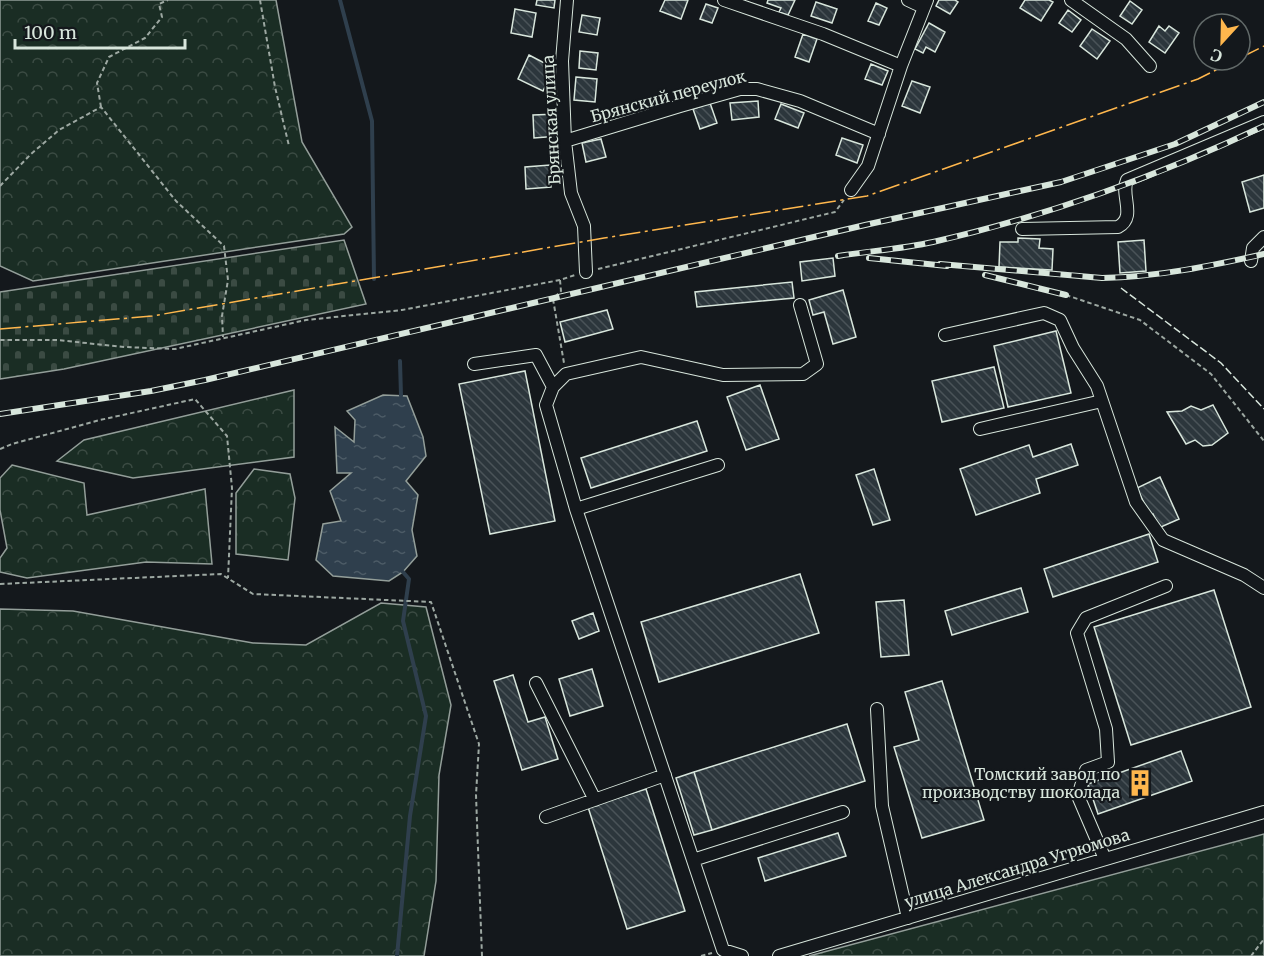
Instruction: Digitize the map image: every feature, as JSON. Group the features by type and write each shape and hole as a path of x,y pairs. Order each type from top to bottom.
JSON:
{"street":[{"name":"Брянская улица","path":"567,0 562,61 565,141 572,193 584,226 586,272"},
{"path":"724,0 823,34 901,66"},
{"path":"851,190 868,166 901,66 925,3 908,0"},
{"path":"1071,0 1126,39 1150,66"},
{"name":"Брянский переулок","path":"565,141 740,89 757,88 809,104 879,134"},
{"path":"1022,229 1111,228 1122,225 1128,211 1125,188 1127,180 1264,122"},
{"path":"1251,261 1253,248 1264,237"},
{"path":"742,956 723,950 576,509 546,405 553,387 566,374 641,357 723,375 803,374 817,364 800,305"},
{"path":"945,335 1044,314 1060,320 1073,348 1097,386 1136,502 1163,540 1244,575 1264,588"},
{"path":"474,364 536,355 553,387"},
{"path":"980,429 1102,401"},
{"path":"576,509 718,465"},
{"path":"1105,859 1078,796 1086,770 1108,762 1106,729 1077,633 1086,618 1167,586"},
{"path":"536,683 595,800"},
{"path":"877,708 882,806 908,918"},
{"path":"546,817 665,775"},
{"path":"693,860 843,812"},
{"name":"улица Александра Угрюмова","path":"779,956 1264,812"}],"path":[{"path":"168,0 159,4 162,17 145,38 108,57 97,83 101,107 176,201 224,246 228,280 222,316 223,337"},
{"path":"260,0 274,87 289,146"},
{"path":"0,186 31,154 59,130 101,107"},
{"path":"0,340 57,340 175,350 223,337 306,320 402,310 560,280 835,212 851,190"},
{"path":"560,280 561,291 553,299 562,349"},
{"path":"1066,295 1140,320 1211,374 1264,441"},
{"path":"0,449 100,420 195,399 227,436 231,488 228,578"},
{"path":"0,584 221,574 253,594 431,602 478,744 476,795 482,956"},
{"path":"1251,956 1264,939"}],"green space":[{"path":"0,0 276,0 302,142 352,227 344,234 33,281 0,266"},
{"path":"344,240 366,304 64,369 0,379 0,292"},
{"path":"294,390 294,457 133,478 57,461 84,440"},
{"path":"12,465 84,483 87,515 205,489 212,564 146,562 27,578 0,572 0,558 7,548 0,510 0,478"},
{"path":"254,469 290,474 295,498 288,560 236,554 236,493"},
{"path":"381,603 426,607 451,705 439,775 436,881 424,956 0,956 0,609 73,611 253,643 306,645"},
{"path":"1264,834 1264,956 809,956"}],"water":[{"path":"383,395 407,396 423,437 426,456 406,481 418,495 412,530 417,556 403,572 389,581 333,576 316,560 323,524 341,521 330,491 351,473 337,473 335,427 354,442 355,420 347,411"}],"building":[{"path":"537,0 555,0 554,8 536,5"},
{"path":"665,0 688,0 681,19 660,11"},
{"path":"768,0 795,0 788,15 779,12 781,8 767,3"},
{"path":"939,0 958,2 950,14 936,6"},
{"path":"1025,0 1053,2 1041,21 1020,8"},
{"path":"1130,1 1142,10 1132,24 1120,16"},
{"path":"816,2 837,9 832,23 811,16"},
{"path":"876,3 887,8 879,25 868,21"},
{"path":"706,4 718,8 712,23 700,19"},
{"path":"515,9 536,13 532,37 511,33"},
{"path":"1068,10 1081,20 1072,32 1059,23"},
{"path":"582,15 600,18 597,35 579,32"},
{"path":"929,23 945,32 935,52 926,47 923,53 915,49"},
{"path":"1159,26 1165,31 1169,26 1179,33 1165,53 1149,42"},
{"path":"1092,29 1110,41 1097,59 1080,46"},
{"path":"803,34 817,39 809,62 795,57"},
{"path":"580,51 598,53 596,70 579,68"},
{"path":"529,55 554,68 543,91 518,79"},
{"path":"871,64 888,71 882,85 865,79"},
{"path":"576,77 597,79 595,102 574,100"},
{"path":"912,81 930,87 920,113 902,106"},
{"path":"758,101 759,117 732,120 730,103"},
{"path":"710,103 717,123 700,129 693,109"},
{"path":"781,104 804,113 798,128 775,119"},
{"path":"558,114 559,136 534,138 533,115"},
{"path":"842,138 863,145 857,163 836,155"},
{"path":"601,139 606,157 586,162 582,143"},
{"path":"550,165 551,187 526,189 525,167"},
{"path":"1264,175 1264,208 1250,212 1242,182"},
{"path":"1018,238 1040,239 1039,248 1053,249 1052,270 999,267 1000,242 1018,242"},
{"path":"1144,240 1146,271 1120,273 1118,242"},
{"path":"833,258 835,276 802,281 800,262"},
{"path":"792,282 794,298 697,307 695,292"},
{"path":"843,290 856,337 833,344 824,312 813,315 809,300"},
{"path":"607,310 613,329 565,342 560,322"},
{"path":"1056,331 1071,393 1008,407 994,346"},
{"path":"994,367 1004,408 942,422 932,381"},
{"path":"525,371 555,521 490,534 459,384"},
{"path":"760,385 779,439 746,450 727,397"},
{"path":"1213,405 1228,433 1212,445 1203,446 1195,440 1186,444 1167,412 1182,411 1191,406 1201,410"},
{"path":"697,421 707,451 591,488 581,458"},
{"path":"1071,444 1078,465 1036,479 1040,493 976,515 960,469 1029,445 1033,457"},
{"path":"874,469 890,520 873,525 856,475"},
{"path":"1160,477 1179,519 1161,527 1153,514 1150,516 1137,488"},
{"path":"1149,534 1158,562 1053,597 1044,569"},
{"path":"800,574 819,633 659,682 641,622"},
{"path":"1021,588 1028,612 952,635 945,611"},
{"path":"1214,590 1251,707 1131,745 1094,627"},
{"path":"904,600 909,655 881,657 876,602"},
{"path":"593,613 599,631 579,639 572,621"},
{"path":"592,669 603,706 570,716 559,679"},
{"path":"513,675 528,722 545,717 558,759 522,770 494,681"},
{"path":"942,681 984,820 922,838 894,747 919,740 905,692"},
{"path":"847,724 865,781 712,830 694,772"},
{"name":"Томский завод по производству шоколада","path":"1181,751 1192,781 1098,814 1088,784"},
{"path":"694,772 712,830 694,835 676,778"},
{"path":"646,789 685,911 627,929 588,807"},
{"path":"838,833 846,856 765,881 758,858"}],"waterway":[{"path":"340,0 372,121 374,279"},
{"path":"400,361 401,396"},
{"path":"397,956 410,816 426,716 403,621 409,579 403,572"}],"railway":[{"path":"0,414 151,391 205,380 865,225 1061,182 1175,144 1264,102"},
{"path":"838,256 921,244 1017,220 1143,178 1264,126"},
{"path":"940,264 1102,278 1143,276 1184,270 1264,254"},
{"path":"869,258 947,266"},
{"path":"985,275 1066,295"}],"fence":[{"path":"1121,288 1221,363 1264,409"}],"power":[{"path":"1252,52 1264,46"},
{"path":"0,329 152,316 604,238 867,196 1198,79 1212,72"}],"place":[{"name":"Томский завод по производству шоколада","path":"1140,783"}]}
